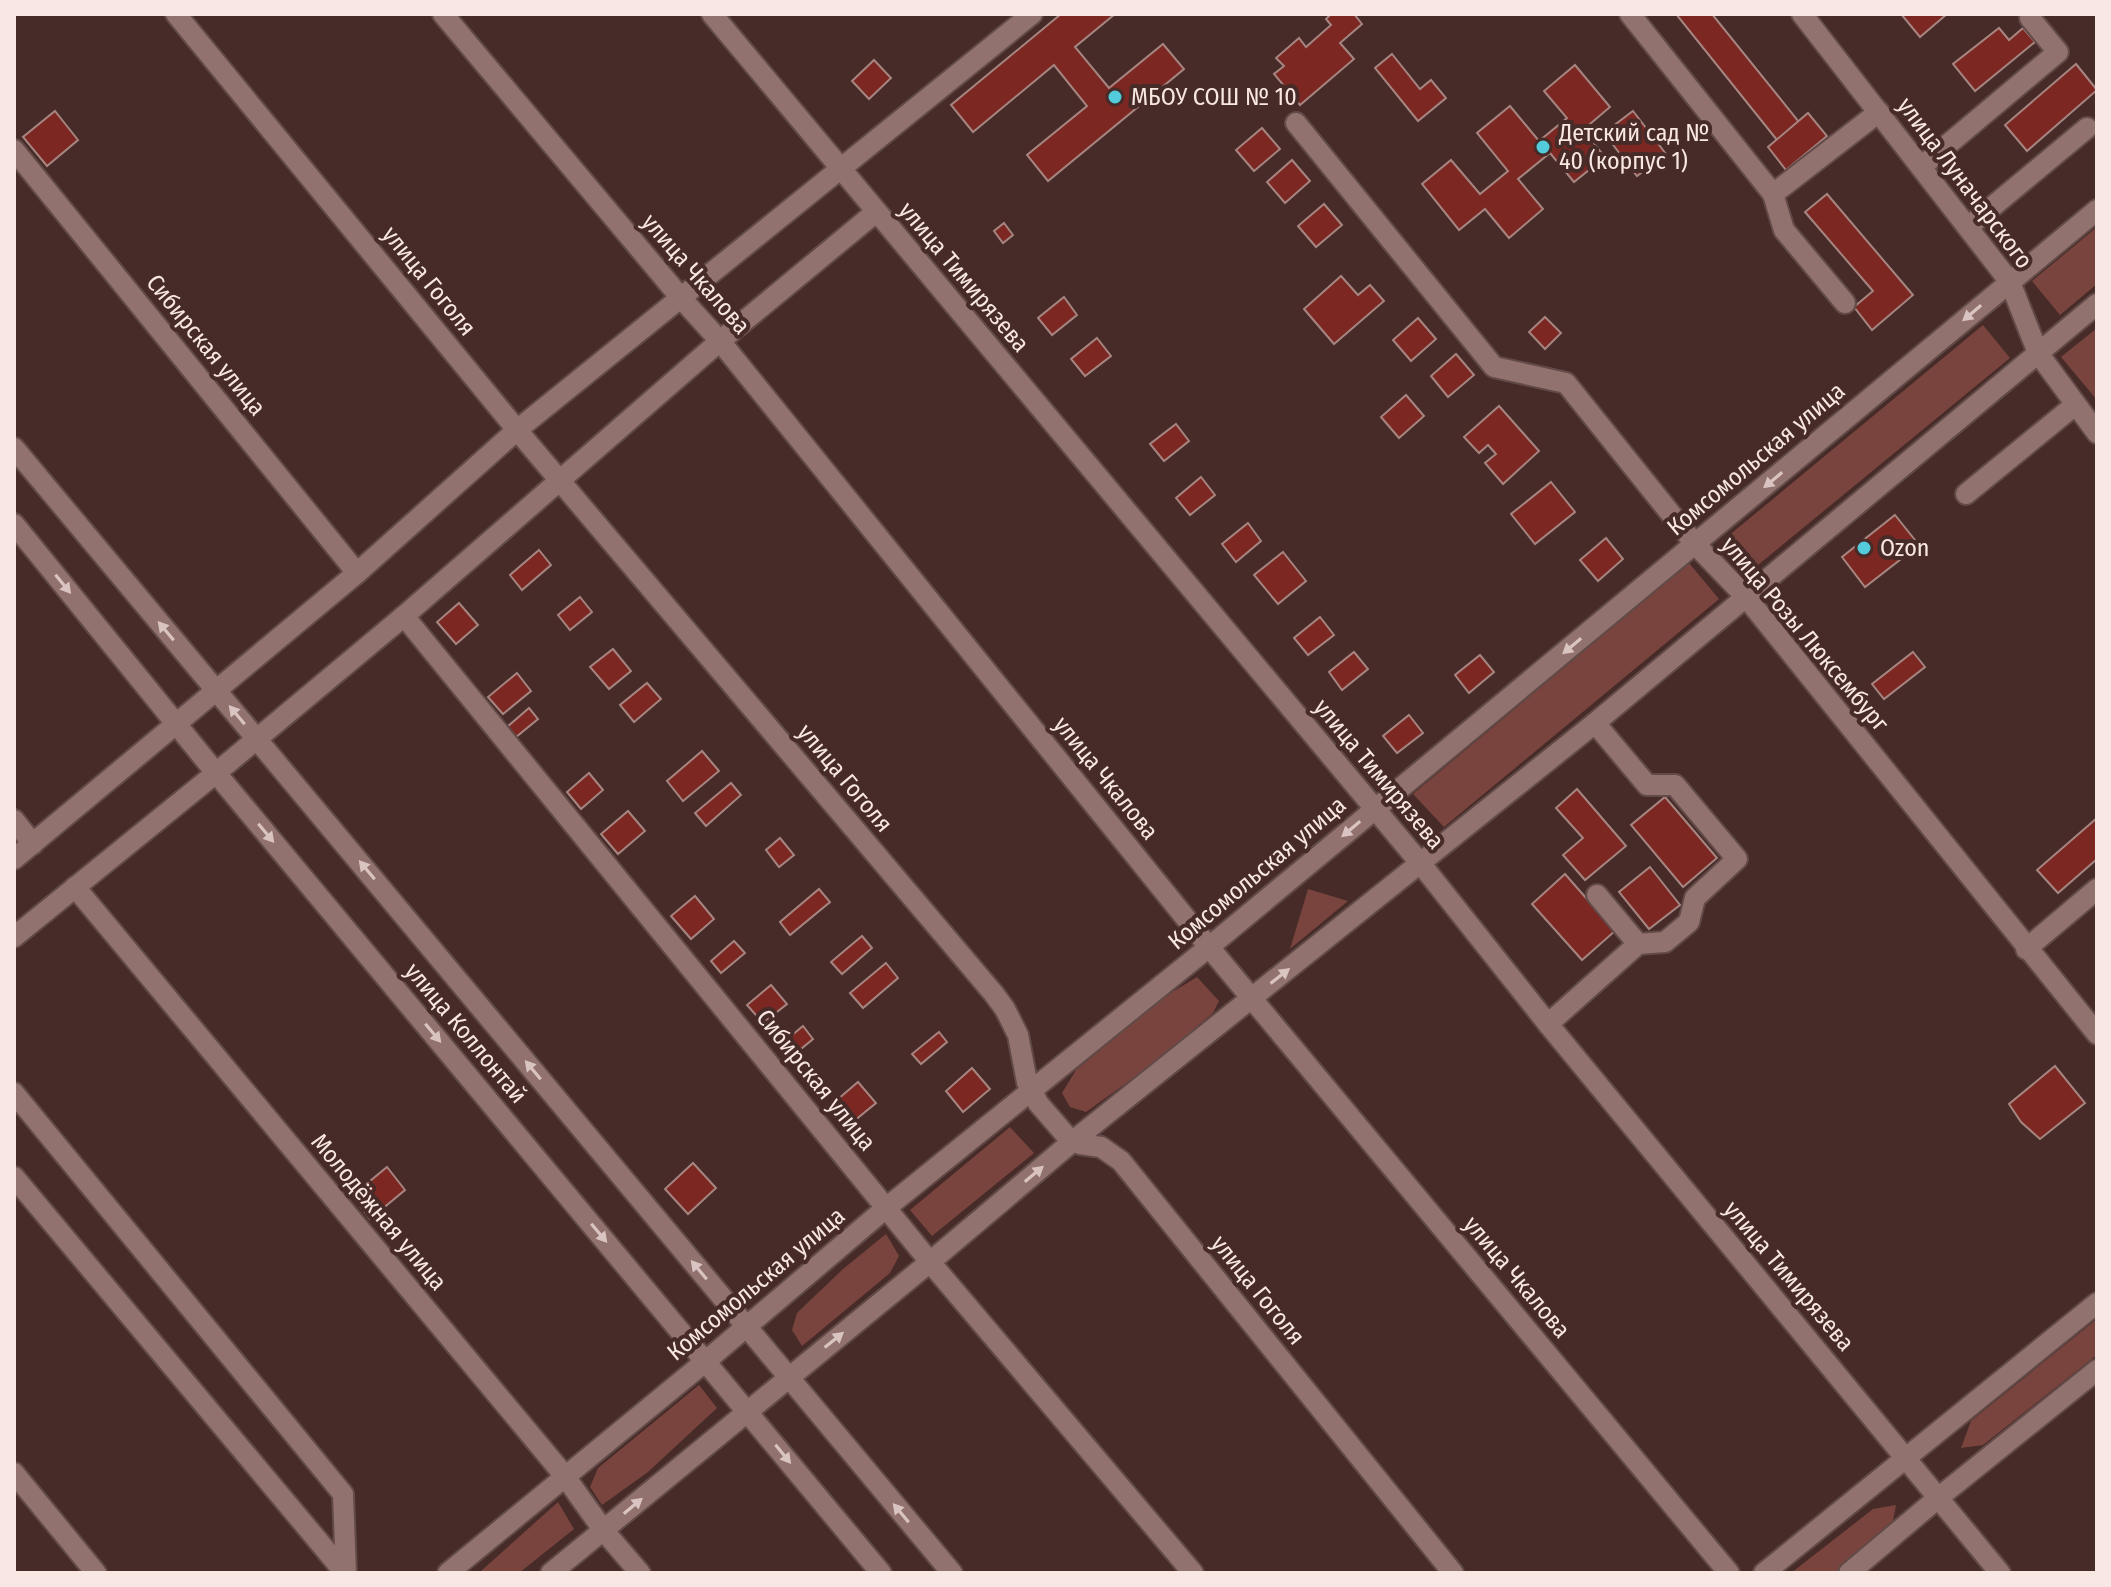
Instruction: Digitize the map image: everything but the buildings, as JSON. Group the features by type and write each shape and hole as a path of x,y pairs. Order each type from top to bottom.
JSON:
{"street":[{"name":"улица Гоголя","path":"176,14 517,430 994,994 1018,1035 1031,1090 1038,1103 1073,1141 1101,1147 1121,1161 1453,1573"},
{"name":"улица Чкалова","path":"443,14 720,341 1209,947 1729,1573"},
{"name":"улица Тимирязева","path":"712,14 1421,864 1548,1024 2000,1573"},
{"path":"14,859 357,573 517,430 1032,14"},
{"path":"1630,14 1773,194 1784,230 1845,303"},
{"name":"улица Луначарского","path":"1802,14 2010,282 2038,353 2075,405 2094,424"},
{"path":"1921,167 2058,52 2030,18"},
{"path":"1773,194 1879,112"},
{"name":"улица Розы Люксембург","path":"1296,123 1494,367 1566,383 1695,544 1746,597 2097,1034"},
{"path":"1968,227 2087,128"},
{"name":"Сибирская улица","path":"14,150 357,573"},
{"name":"Комсомольская улица","path":"448,1573 2097,210"},
{"path":"14,937 404,616 720,341 876,212"},
{"path":"551,1573 1073,1141 1595,723 2097,304"},
{"path":"1966,494 2075,405"},
{"path":"14,448 216,691"},
{"name":"улица Коллонтай","path":"14,524 216,773 881,1573"},
{"name":"Сибирская улица","path":"404,616 930,1262 1193,1573"},
{"name":"улица Коллонтай","path":"216,691 952,1573"},
{"path":"1548,1024 1638,944 1665,942 1689,922 1695,898 1737,859 1675,785 1647,785 1595,723"},
{"path":"14,820 33,844"},
{"name":"Молодёжная улица","path":"75,887 564,1475 604,1531 640,1573"},
{"path":"1597,895 1638,944"},
{"path":"2026,949 2095,895"},
{"path":"14,1093 343,1494 346,1573"},
{"path":"14,1177 346,1573"},
{"path":"1764,1573 2097,1303"},
{"path":"1849,1573 2097,1370"},
{"path":"14,1473 96,1573"}],"shaded area":[{"path":"2097,227 2097,284 2060,315 2032,281"},
{"path":"1983,325 2010,358 1747,574 1721,542"},
{"path":"2097,328 2097,400 2061,357"},
{"path":"1689,563 1719,599 1444,827 1413,794"},
{"path":"1308,889 1348,901 1290,949"},
{"path":"1197,977 1219,1001 1213,1013 1153,1064 1086,1112 1070,1107 1062,1093 1076,1070 1164,997"},
{"path":"1010,1127 1034,1153 932,1236 910,1210"},
{"path":"886,1234 899,1256 890,1273 802,1346 792,1330 797,1313"},
{"path":"2097,1319 2097,1355 1983,1445 1961,1448 1971,1421"},
{"path":"699,1385 717,1408 648,1472 602,1505 590,1487 598,1468"},
{"path":"558,1502 574,1529 519,1573 482,1573 481,1571"},
{"path":"1896,1505 1892,1526 1836,1573 1791,1573 1873,1509"}],"place":[{"name":"МБОУ СОШ № 10","path":"1115,97"},
{"name":"Детский сад № 40 (корпус 1)","path":"1543,147"},
{"name":"Ozon","path":"1864,548"}]}
